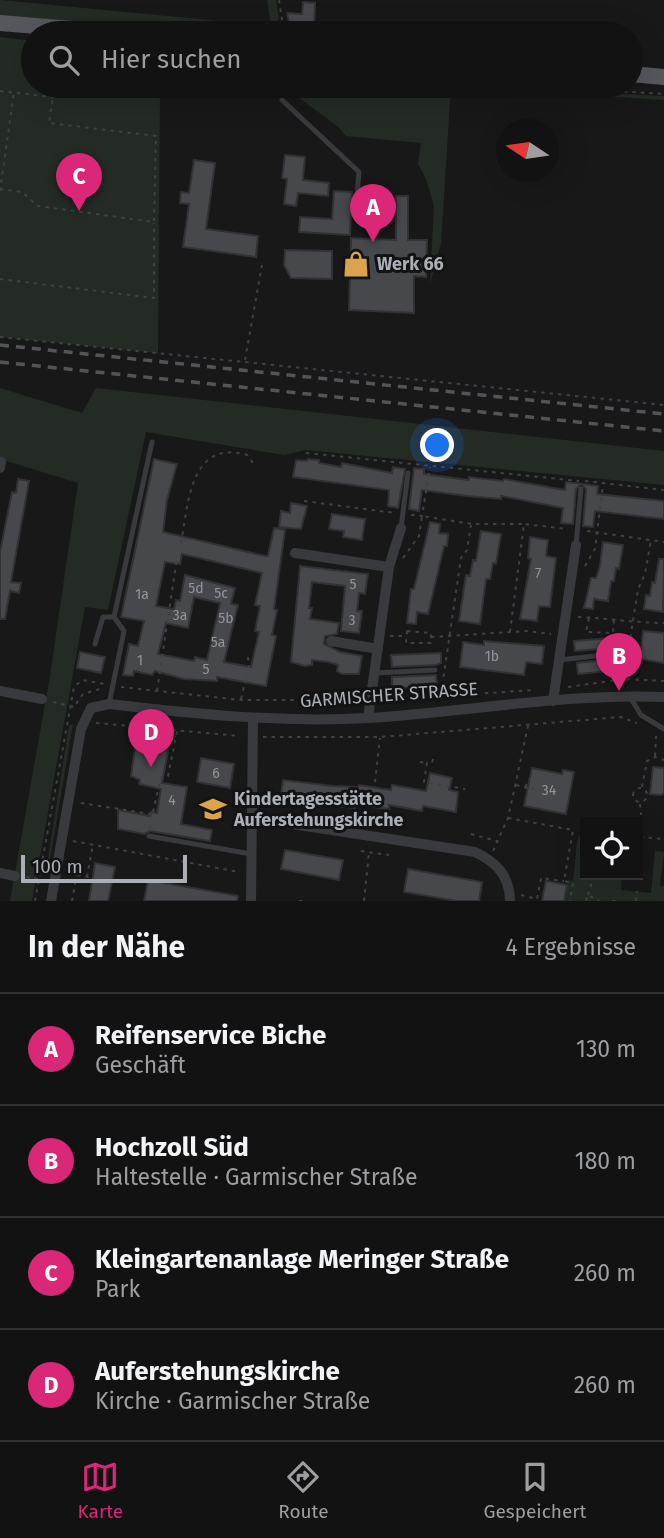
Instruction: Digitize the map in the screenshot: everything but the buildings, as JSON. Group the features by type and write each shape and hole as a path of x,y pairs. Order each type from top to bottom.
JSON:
{"main road":[{"path":"0,23 21,26"},
{"path":"643,75 664,76"}],"street":[{"path":"368,718 389,567 401,528"},
{"path":"554,695 576,545"},
{"path":"295,553 389,567"},
{"path":"331,641 378,649"},
{"path":"0,691 42,699"},
{"name":"GARMISCHER STRASSE","path":"109,704 253,718 368,718 554,695 664,697"},
{"path":"51,901 83,720 91,708 109,704"},
{"path":"251,901 253,718"},
{"path":"252,818 475,852 490,859 504,874 510,897"},
{"path":"0,873 15,876"}],"lane":[{"path":"282,100 364,176"},
{"path":"356,206 359,172"},
{"path":"109,704 124,631 114,617 152,442"},
{"path":"401,528 408,473"},
{"path":"576,545 581,489"},
{"path":"95,644 103,617 114,617"},
{"path":"559,660 623,653"},
{"path":"375,673 435,670"},
{"path":"630,697 641,715 664,729"},
{"path":"149,836 251,854"}],"path":[{"path":"279,0 282,21"},
{"path":"0,91 21,93"},
{"path":"14,92 0,190 22,192 38,206 154,222"},
{"path":"643,93 664,94"},
{"path":"0,279 154,298 156,136 49,122 53,98"},
{"path":"244,361 262,265"},
{"path":"0,337 664,405"},
{"path":"181,543 186,500 196,473 226,453 247,455 256,467"},
{"path":"306,453 664,490"},
{"path":"402,560 419,537 430,466"},
{"path":"595,532 603,483"},
{"path":"304,501 472,524 524,524 664,542"},
{"path":"441,695 461,558 467,550 472,524"},
{"path":"510,632 524,524"},
{"path":"624,678 638,589 645,574 651,540"},
{"path":"157,692 177,558"},
{"path":"565,616 614,618 633,623 664,623"},
{"path":"589,617 586,632 612,633 614,618"},
{"path":"407,631 431,633 431,637 430,643 405,643 407,631"},
{"path":"431,637 510,632 562,636"},
{"path":"380,636 407,636"},
{"path":"248,657 248,667"},
{"path":"241,700 247,674"},
{"path":"35,901 74,687 82,680 157,692 241,700 554,695 624,678 664,681"},
{"path":"42,699 74,706 83,694 93,689 113,686"},
{"path":"83,720 253,737 380,737 621,717 641,726"},
{"path":"490,859 508,818 528,724"},
{"path":"77,802 152,813 161,776 168,776 177,731"},
{"path":"649,731 664,737"},
{"path":"641,815 640,802 646,795 642,788 644,768 655,757 656,736"},
{"path":"375,782 380,737"},
{"path":"655,757 664,760"},
{"path":"420,761 432,764 433,760"},
{"path":"427,763 424,782 465,789"},
{"path":"528,788 530,778"},
{"path":"515,785 536,789"},
{"path":"640,802 635,800 634,794 642,788"},
{"path":"508,818 573,830 565,881"},
{"path":"471,834 498,841"},
{"path":"643,837 664,838"},
{"path":"69,850 70,840 251,874"},
{"path":"87,877 93,844"},
{"path":"361,851 389,855"},
{"path":"364,901 369,852"},
{"path":"65,869 93,878"},
{"path":"72,901 77,875"},
{"path":"510,897 537,900 541,878 573,883 570,901"},
{"path":"586,901 592,880"},
{"path":"636,901 637,891"},
{"path":"588,895 598,901"},
{"path":"299,901 305,901"},
{"path":"612,901 617,901"}],"shaded area":[{"path":"0,0 219,21 61,21 0,16"},
{"path":"267,0 276,0 279,17 277,21 270,21"},
{"path":"0,37 21,40 21,98 160,98 158,353 0,337"},
{"path":"643,95 664,96 664,100 633,98 643,98"},
{"path":"299,98 450,98 441,243 430,284 434,206 426,179 418,164 421,143 346,136"},
{"path":"0,388 82,413 96,388 664,451 664,485 306,450 284,455 146,432 108,610 85,607 32,901 10,901 50,676 78,483 0,459"},
{"path":"73,724 48,871 46,871 69,725"},
{"path":"580,834 580,880 622,880 621,890 651,893 655,851 664,852 660,886 664,886 664,901 564,901 568,880 573,881"}],"railway":[{"path":"0,345 664,414"},
{"path":"0,362 664,431"}],"place":[{"name":"Kleingartenanlage Meringer Straße","path":"79,211"},
{"name":"Reifenservice Biche","path":"373,242"},
{"name":"Werk 66","path":"356,264"},
{"name":"Hochzoll Süd","path":"619,691"},
{"name":"Auferstehungskirche","path":"151,767"},
{"name":"Kindertagesstätte Auferstehungskirche","path":"213,809"}]}
